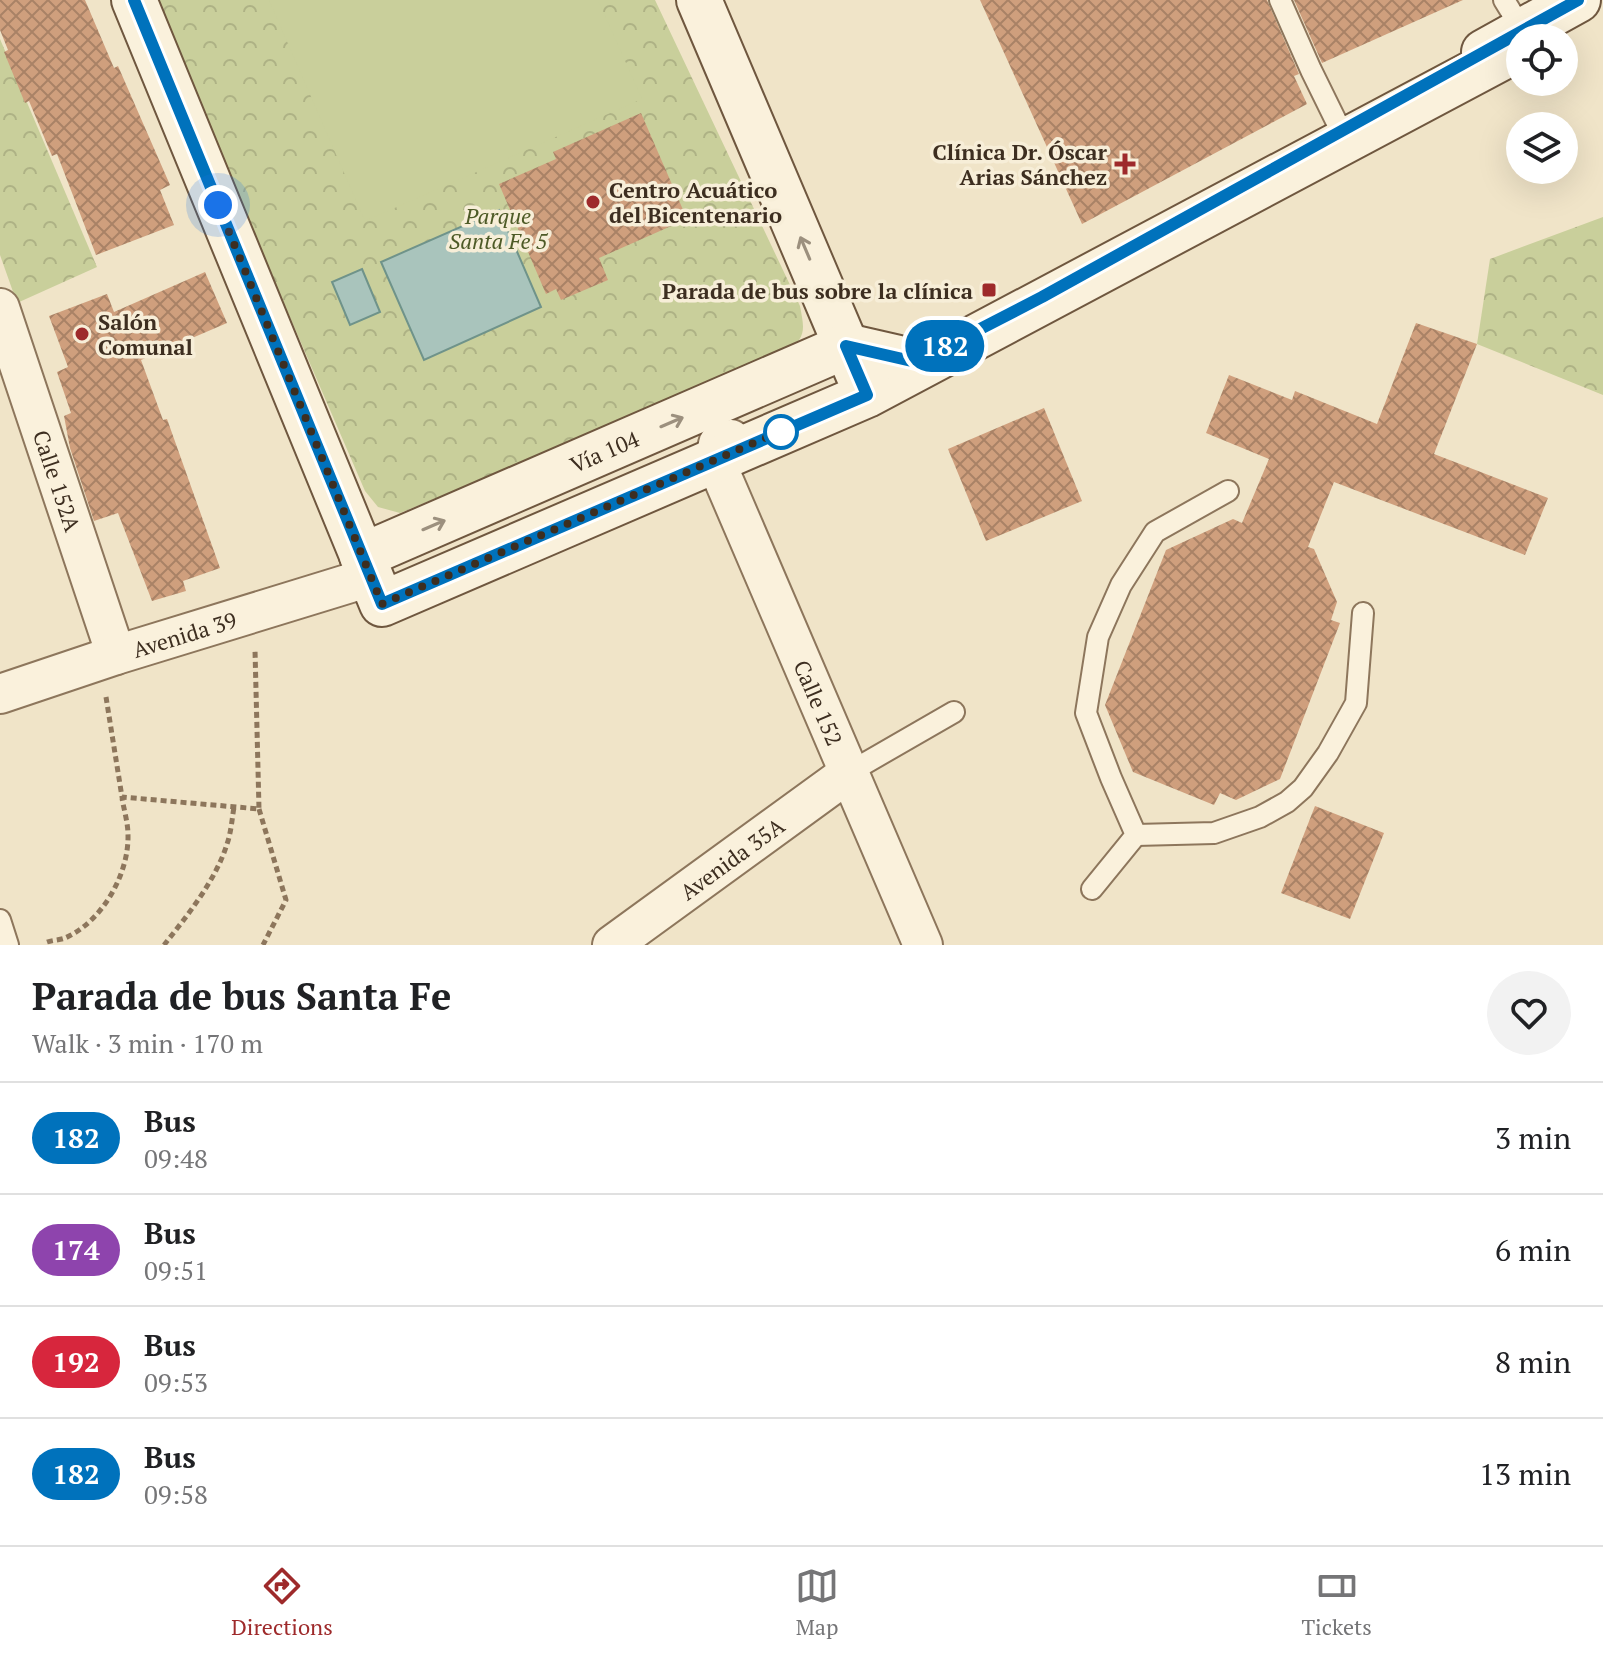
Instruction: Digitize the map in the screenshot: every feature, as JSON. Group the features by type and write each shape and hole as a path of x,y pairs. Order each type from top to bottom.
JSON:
{"main road":[{"name":"Vía 104","path":"134,0 382,604 715,460 859,375 1506,37"},
{"path":"699,0 859,375"},
{"name":"Vía 104","path":"1531,24 1578,0"},
{"name":"Vía 104","path":"1537,24 1603,4"},
{"name":"Vía 104","path":"366,567 859,375 916,362 1042,297 1506,38"}],"street":[{"name":"Calle 152A","path":"0,308 108,658"},
{"name":"Calle 152","path":"715,460 923,945"},
{"name":"Avenida 39","path":"0,694 254,613 366,567"},
{"name":"Avenida 35A","path":"612,945 850,772"}],"lane":[{"path":"1280,0 1341,131"},
{"path":"1136,835 1086,713 1098,637 1121,585 1155,532 1228,491"},
{"path":"1092,889 1136,835 1214,833 1260,817 1287,802 1303,788 1328,753 1356,703 1363,613"},
{"path":"850,772 954,712"},
{"path":"0,920 8,945"}],"path":[{"path":"254,613 259,809 286,900 263,945"},
{"path":"47,942 65,937 102,908 116,888 125,864 128,836 108,658"},
{"path":"122,797 259,809"},
{"path":"164,945 210,881 227,844 234,807"}],"green space":[{"name":"Parque Santa Fe 5","path":"153,0 655,0 800,306 803,328 800,338 785,355 400,513 378,507 365,491"},
{"path":"269,0 598,0 642,99 365,221"},
{"path":"0,39 97,267 17,303 0,255"},
{"path":"1603,217 1603,395 1477,344 1490,259"}],"water":[{"path":"499,210 541,307 424,360 381,262"},
{"path":"362,269 380,312 350,325 332,282"}],"building":[{"path":"0,0 85,0 114,68 118,66 170,185 160,190 174,225 96,255 57,154 52,156 4,52 8,50 0,30"},
{"name":"Clínica Dr. Óscar Arias Sánchez","path":"980,0 1267,0 1299,74 1294,76 1307,104 1082,224"},
{"path":"1294,0 1463,0 1322,63"},
{"name":"Centro Acuático del Bicentenario","path":"641,113 687,219 599,258 608,280 561,300 556,289 546,294 499,184 556,159 553,152"},
{"path":"205,272 227,323 141,360 163,420 167,419 220,568 183,581 186,591 152,601 118,513 94,521 70,448 64,416 71,413 57,372 68,367 49,316 107,294 114,312"},
{"path":"1416,323 1477,344 1434,454 1548,498 1525,555 1334,482 1308,547 1314,549 1337,602 1331,620 1340,623 1280,779 1236,800 1220,793 1214,805 1133,772 1105,705 1166,550 1233,519 1242,523 1269,459 1206,433 1229,375 1292,400 1295,391 1377,424"},
{"path":"1044,408 1082,501 986,541 948,449"},
{"path":"1315,806 1384,833 1350,919 1281,893"}],"bus line":[{"name":"182","path":"134,0 382,604 867,395 846,346 916,362 1042,297 1578,0"}],"place":[{"name":"Clínica Dr. Óscar Arias Sánchez","path":"1125,164"},
{"name":"Centro Acuático del Bicentenario","path":"593,202"},
{"name":"Parada de bus sobre la clínica","path":"989,290"},
{"name":"Salón Comunal","path":"82,334"}],"route":[{"path":"218,205 382,604 791,427 781,432"}]}
